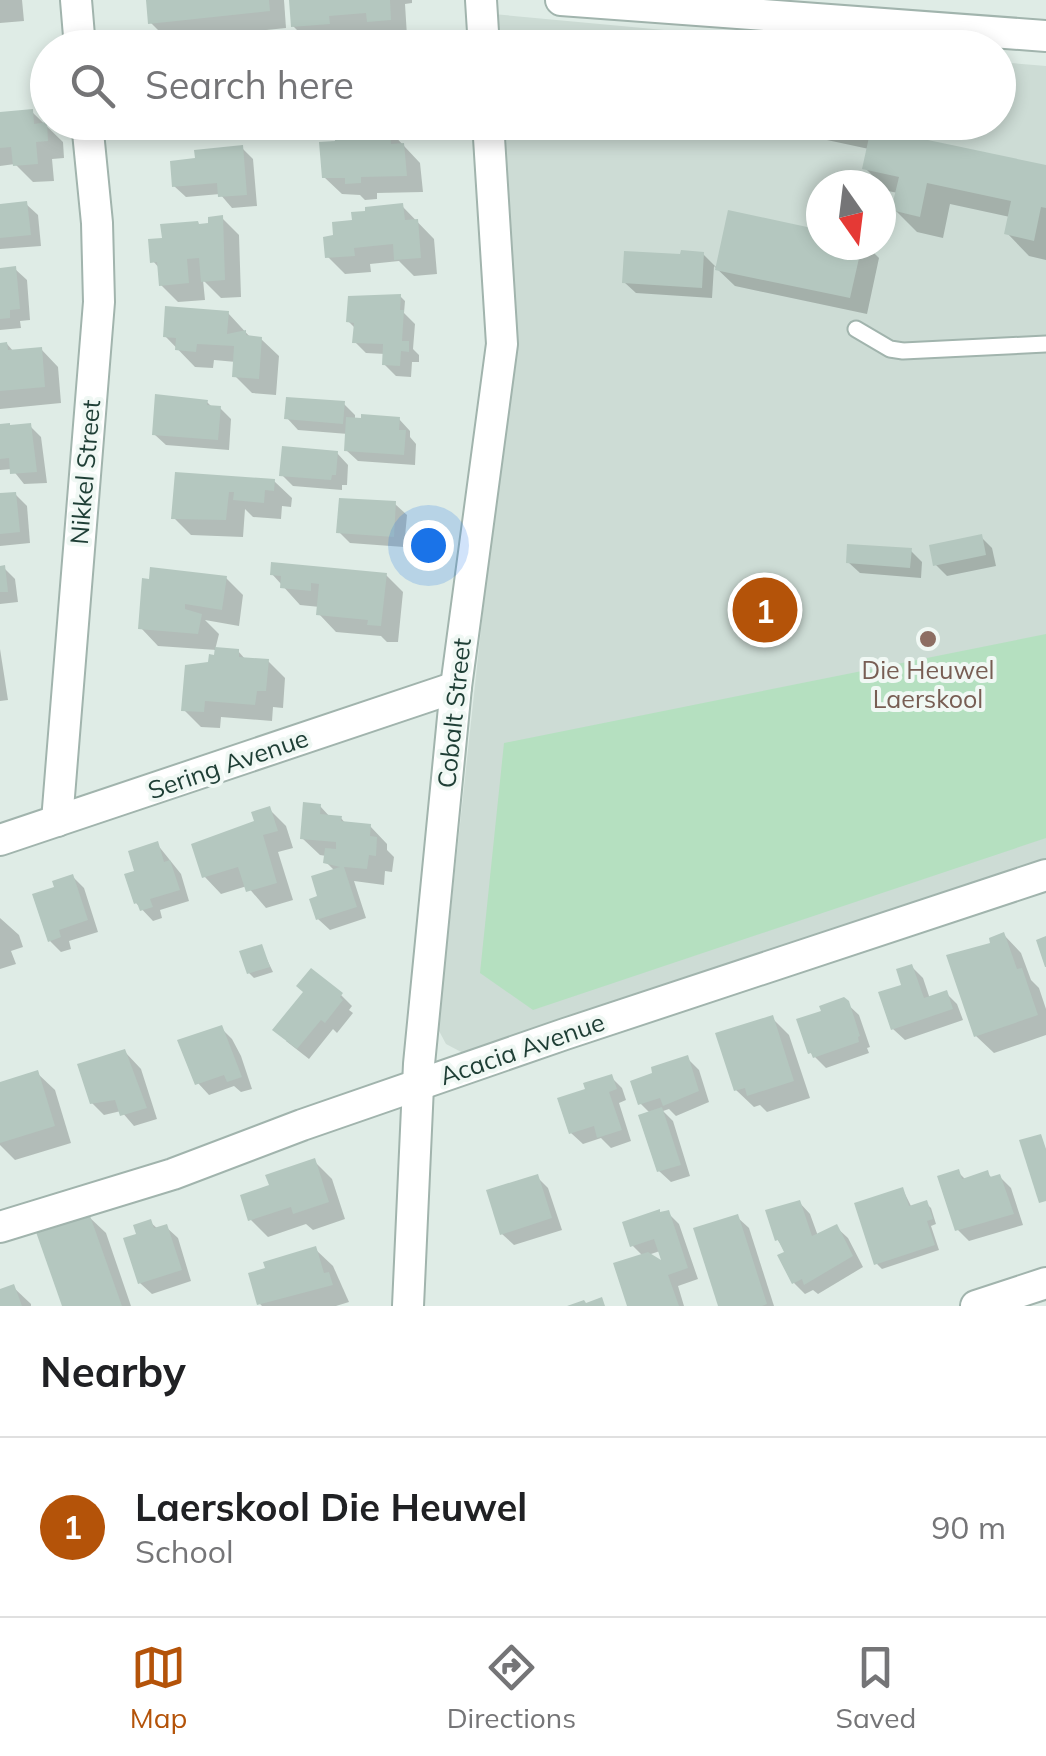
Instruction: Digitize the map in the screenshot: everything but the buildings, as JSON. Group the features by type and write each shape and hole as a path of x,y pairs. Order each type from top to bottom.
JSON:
{"street":[{"path":"76,0 78,30"},
{"path":"480,0 482,30"},
{"path":"561,0 965,30"},
{"path":"1016,34 1046,36"},
{"name":"Nikkel Street","path":"57,821 99,302 89,140"},
{"name":"Cobalt Street","path":"408,1306 418,1085 456,687 502,344 489,140"},
{"name":"Sering Avenue","path":"0,840 456,687"},
{"name":"Acacia Avenue","path":"0,1227 173,1174 418,1085 1046,875"},
{"path":"976,1306 1046,1282"}],"lane":[{"path":"856,329 890,349 903,351 1046,344"}],"shaded area":[{"path":"482,13 664,30 484,30"},
{"path":"1016,63 1046,66 1046,862 465,1054 446,1044 438,1029 510,359 492,140 1016,140"}],"green space":[{"path":"1046,634 1046,838 533,1010 480,973 504,743"}],"place":[{"name":"Laerskool Die Heuwel","path":"765,610"},
{"name":"Die Heuwel Laerskool","path":"928,639"}]}
